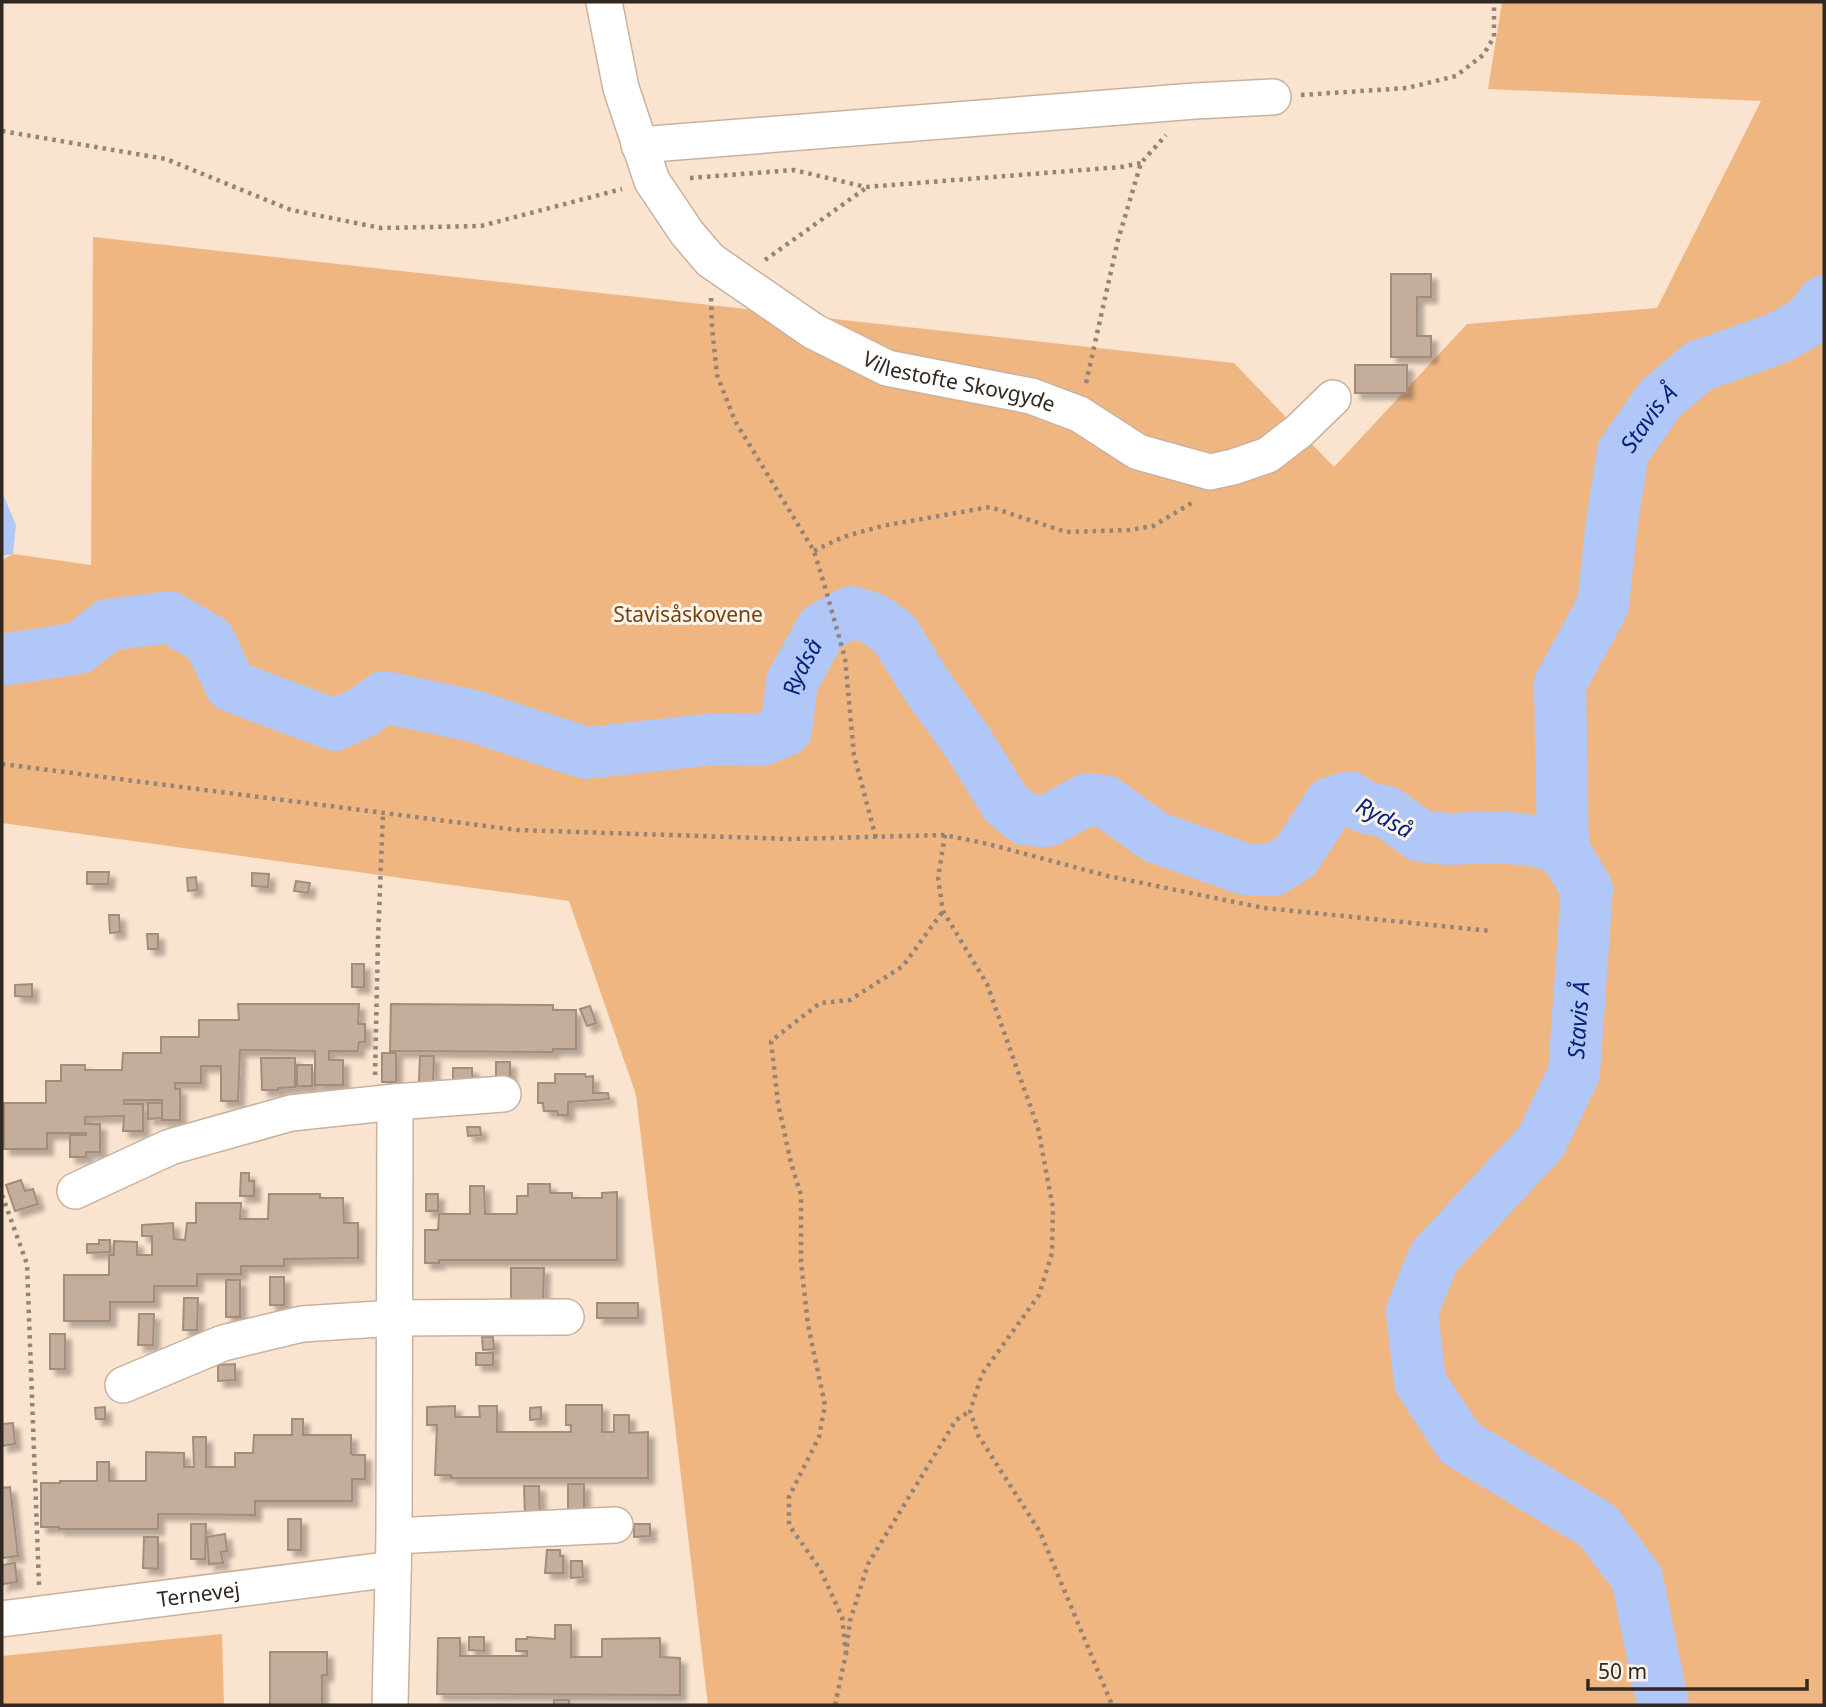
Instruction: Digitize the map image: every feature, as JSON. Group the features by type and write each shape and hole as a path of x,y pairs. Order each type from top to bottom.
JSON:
{"street":[{"name":"Villestofte Skovgyde","path":"604,2 621,88 652,181 687,233 710,260 813,331 887,368 1031,396 1079,414 1138,452 1210,472 1268,455 1300,431 1333,398"},
{"path":"639,145 1273,97"},
{"path":"75,1191 170,1147 291,1113 503,1094"},
{"path":"390,1705 394,1552 395,1102"},
{"path":"122,1385 223,1343 302,1324 395,1318 566,1317"},
{"name":"Ternevej","path":"2,1619 394,1552 615,1525"}],"path":[{"path":"1273,97 1407,88 1456,76 1483,55 1494,37 1494,2"},
{"path":"1079,414 1118,240 1141,163 1195,101"},
{"path":"2,131 166,159 290,210 381,228 481,226 652,181 794,170 866,187 1121,167 1141,163"},
{"path":"738,279 866,187"},
{"path":"710,260 717,375 735,421 814,551 845,658 854,755 876,838"},
{"path":"814,551 843,537 882,526 990,507 1066,532 1130,530 1153,526 1192,503 1208,488 1210,472"},
{"path":"2,764 517,830 791,839 945,835 1108,876 1264,908 1491,931"},
{"path":"376,1043 383,813"},
{"path":"945,835 938,878 943,911 987,984 1038,1128 1053,1208 1052,1253 1039,1295 982,1374 970,1411 978,1434 1040,1532 1112,1705"},
{"path":"846,1654 842,1618 820,1569 789,1525 789,1497 819,1437 825,1405 808,1325 802,1274 802,1195 791,1163 778,1103 771,1041 820,1003 850,999 903,966 943,911"},
{"path":"2,1195 27,1264 40,1614"},
{"path":"835,1705 850,1622 868,1564 956,1420 970,1411"}],"green space":[{"name":"Stavisåskovene","path":"1502,2 1824,2 1824,1705 708,1705 636,1095 569,901 2,823 2,560 13,554 91,565 93,237 1234,363 1334,467 1467,324 1657,308 1761,101 1488,89"},
{"path":"222,1634 224,1705 2,1705 2,1656"}],"water":[{"path":"2,492 16,525 13,554 2,556"}],"building":[{"path":"1391,274 1431,274 1431,297 1417,297 1417,336 1431,336 1431,357 1391,357"},
{"path":"1355,365 1407,365 1407,393 1355,393"},
{"path":"87,872 109,872 108,884 87,884"},
{"path":"252,873 269,874 268,887 252,886"},
{"path":"196,877 197,890 188,891 187,878"},
{"path":"296,881 310,883 308,893 294,891"},
{"path":"109,915 119,915 120,932 110,933"},
{"path":"147,934 158,934 158,949 148,949"},
{"path":"352,964 364,964 364,987 352,987"},
{"path":"32,984 32,997 15,996 15,985"},
{"path":"238,1004 359,1004 358,1024 365,1024 365,1042 359,1042 358,1051 329,1051 329,1060 343,1060 343,1085 315,1085 315,1051 240,1050 238,1101 221,1101 221,1066 201,1066 201,1083 175,1083 175,1089 180,1089 180,1120 162,1120 162,1100 124,1100 124,1104 143,1104 143,1131 123,1131 124,1116 85,1117 85,1124 100,1124 100,1152 86,1152 86,1157 70,1157 70,1135 86,1133 47,1133 47,1149 4,1149 4,1103 46,1103 46,1081 61,1081 61,1065 85,1065 85,1070 122,1070 123,1053 161,1053 161,1037 199,1037 199,1020 239,1020"},
{"path":"391,1004 553,1005 553,1010 576,1010 576,1049 553,1049 553,1052 390,1051"},
{"path":"590,1006 596,1023 587,1026 580,1009"},
{"path":"382,1053 396,1053 396,1082 382,1082"},
{"path":"420,1056 434,1056 433,1082 419,1082"},
{"path":"261,1058 295,1058 295,1087 262,1090"},
{"path":"496,1062 510,1062 510,1084 496,1084"},
{"path":"297,1065 312,1065 312,1086 297,1086"},
{"path":"453,1068 472,1068 472,1081 453,1082"},
{"path":"555,1074 593,1076 593,1093 608,1093 609,1099 568,1102 568,1115 558,1115 557,1111 544,1111 543,1103 538,1103 538,1083 555,1083"},
{"path":"148,1103 162,1103 162,1118 148,1119"},
{"path":"467,1127 480,1127 481,1135 468,1136"},
{"path":"241,1173 249,1173 249,1181 254,1181 254,1196 240,1196"},
{"path":"21,1180 25,1191 33,1189 38,1204 15,1211 6,1185"},
{"path":"528,1184 550,1184 550,1193 572,1193 572,1198 602,1198 602,1193 617,1192 617,1260 439,1260 439,1263 425,1263 425,1230 438,1230 439,1214 470,1214 470,1186 484,1186 485,1214 517,1214 517,1196 528,1196"},
{"path":"269,1194 320,1194 320,1198 343,1198 344,1223 358,1223 358,1258 284,1259 284,1266 241,1266 241,1274 197,1274 197,1286 154,1286 154,1302 110,1302 110,1321 64,1321 64,1275 109,1275 109,1255 114,1255 114,1241 137,1242 137,1255 152,1255 152,1236 142,1236 142,1225 173,1223 174,1239 185,1240 187,1223 196,1223 196,1203 241,1203 240,1219 268,1219"},
{"path":"426,1194 438,1194 438,1211 426,1211"},
{"path":"99,1240 110,1240 110,1252 87,1253 87,1244 99,1244"},
{"path":"511,1268 544,1268 543,1300 511,1299"},
{"path":"270,1277 284,1277 284,1305 270,1305"},
{"path":"226,1280 240,1280 240,1317 226,1317"},
{"path":"184,1298 198,1298 197,1330 183,1330"},
{"path":"597,1303 638,1303 638,1318 597,1318"},
{"path":"139,1314 154,1314 153,1345 138,1345"},
{"path":"50,1334 65,1334 65,1369 50,1369"},
{"path":"482,1337 493,1337 494,1349 483,1350"},
{"path":"476,1353 493,1353 493,1365 476,1365"},
{"path":"235,1364 235,1380 218,1381 218,1365"},
{"path":"566,1405 602,1405 602,1432 614,1432 614,1415 629,1415 629,1433 648,1432 648,1478 451,1478 451,1475 435,1475 437,1425 427,1425 427,1407 455,1406 455,1417 480,1417 479,1406 497,1406 497,1432 571,1432 571,1425 566,1425"},
{"path":"105,1407 105,1419 96,1419 95,1408"},
{"path":"541,1407 541,1419 530,1420 530,1408"},
{"path":"292,1419 303,1419 303,1435 351,1435 351,1453 365,1455 365,1479 352,1479 352,1501 255,1501 255,1515 158,1514 158,1529 41,1527 41,1483 97,1481 97,1462 109,1462 109,1481 146,1481 146,1452 184,1453 184,1467 194,1467 193,1437 206,1437 206,1467 235,1467 235,1453 253,1453 254,1435 292,1435"},
{"path":"13,1423 15,1444 2,1446 2,1424"},
{"path":"568,1484 584,1484 584,1517 568,1517"},
{"path":"524,1486 539,1486 540,1517 525,1517"},
{"path":"10,1487 18,1556 2,1558 2,1488"},
{"path":"288,1519 301,1519 301,1550 288,1550"},
{"path":"191,1524 206,1524 205,1559 191,1559"},
{"path":"634,1524 650,1524 650,1536 634,1537"},
{"path":"225,1534 227,1551 221,1552 223,1563 209,1564 207,1537"},
{"path":"144,1537 158,1537 158,1569 143,1568"},
{"path":"547,1550 560,1550 560,1556 563,1556 563,1573 545,1573"},
{"path":"571,1561 582,1561 583,1577 571,1578"},
{"path":"15,1563 17,1582 3,1584 2,1587 2,1565"},
{"path":"555,1625 571,1625 571,1657 602,1657 602,1639 660,1638 660,1657 680,1658 680,1695 437,1694 438,1638 460,1638 460,1656 527,1656 527,1651 516,1651 516,1639 555,1639"},
{"path":"469,1637 484,1637 484,1651 469,1650"},
{"path":"270,1652 327,1652 327,1675 322,1675 322,1705 270,1705"},
{"path":"554,1700 569,1700 569,1705 554,1705"}],"waterway":[{"name":"Stavis Å","path":"1663,1705 1637,1578 1598,1526 1460,1443 1420,1382 1412,1311 1434,1257 1541,1142 1574,1073 1587,889 1563,849 1560,684 1603,605 1623,452 1660,399 1699,366 1778,338 1807,322 1824,301"},
{"name":"Rydså","path":"2,660 79,648 108,625 169,617 209,640 231,686 335,725 363,712 384,697 473,716 586,753 714,739 763,740 786,730 792,682 822,628 851,612 872,618 894,633 1006,804 1026,820 1047,821 1088,799 1105,801 1155,837 1245,869 1273,870 1296,856 1330,803 1349,797 1364,807 1387,812 1420,836 1447,839 1499,837 1536,841 1563,849"}]}
